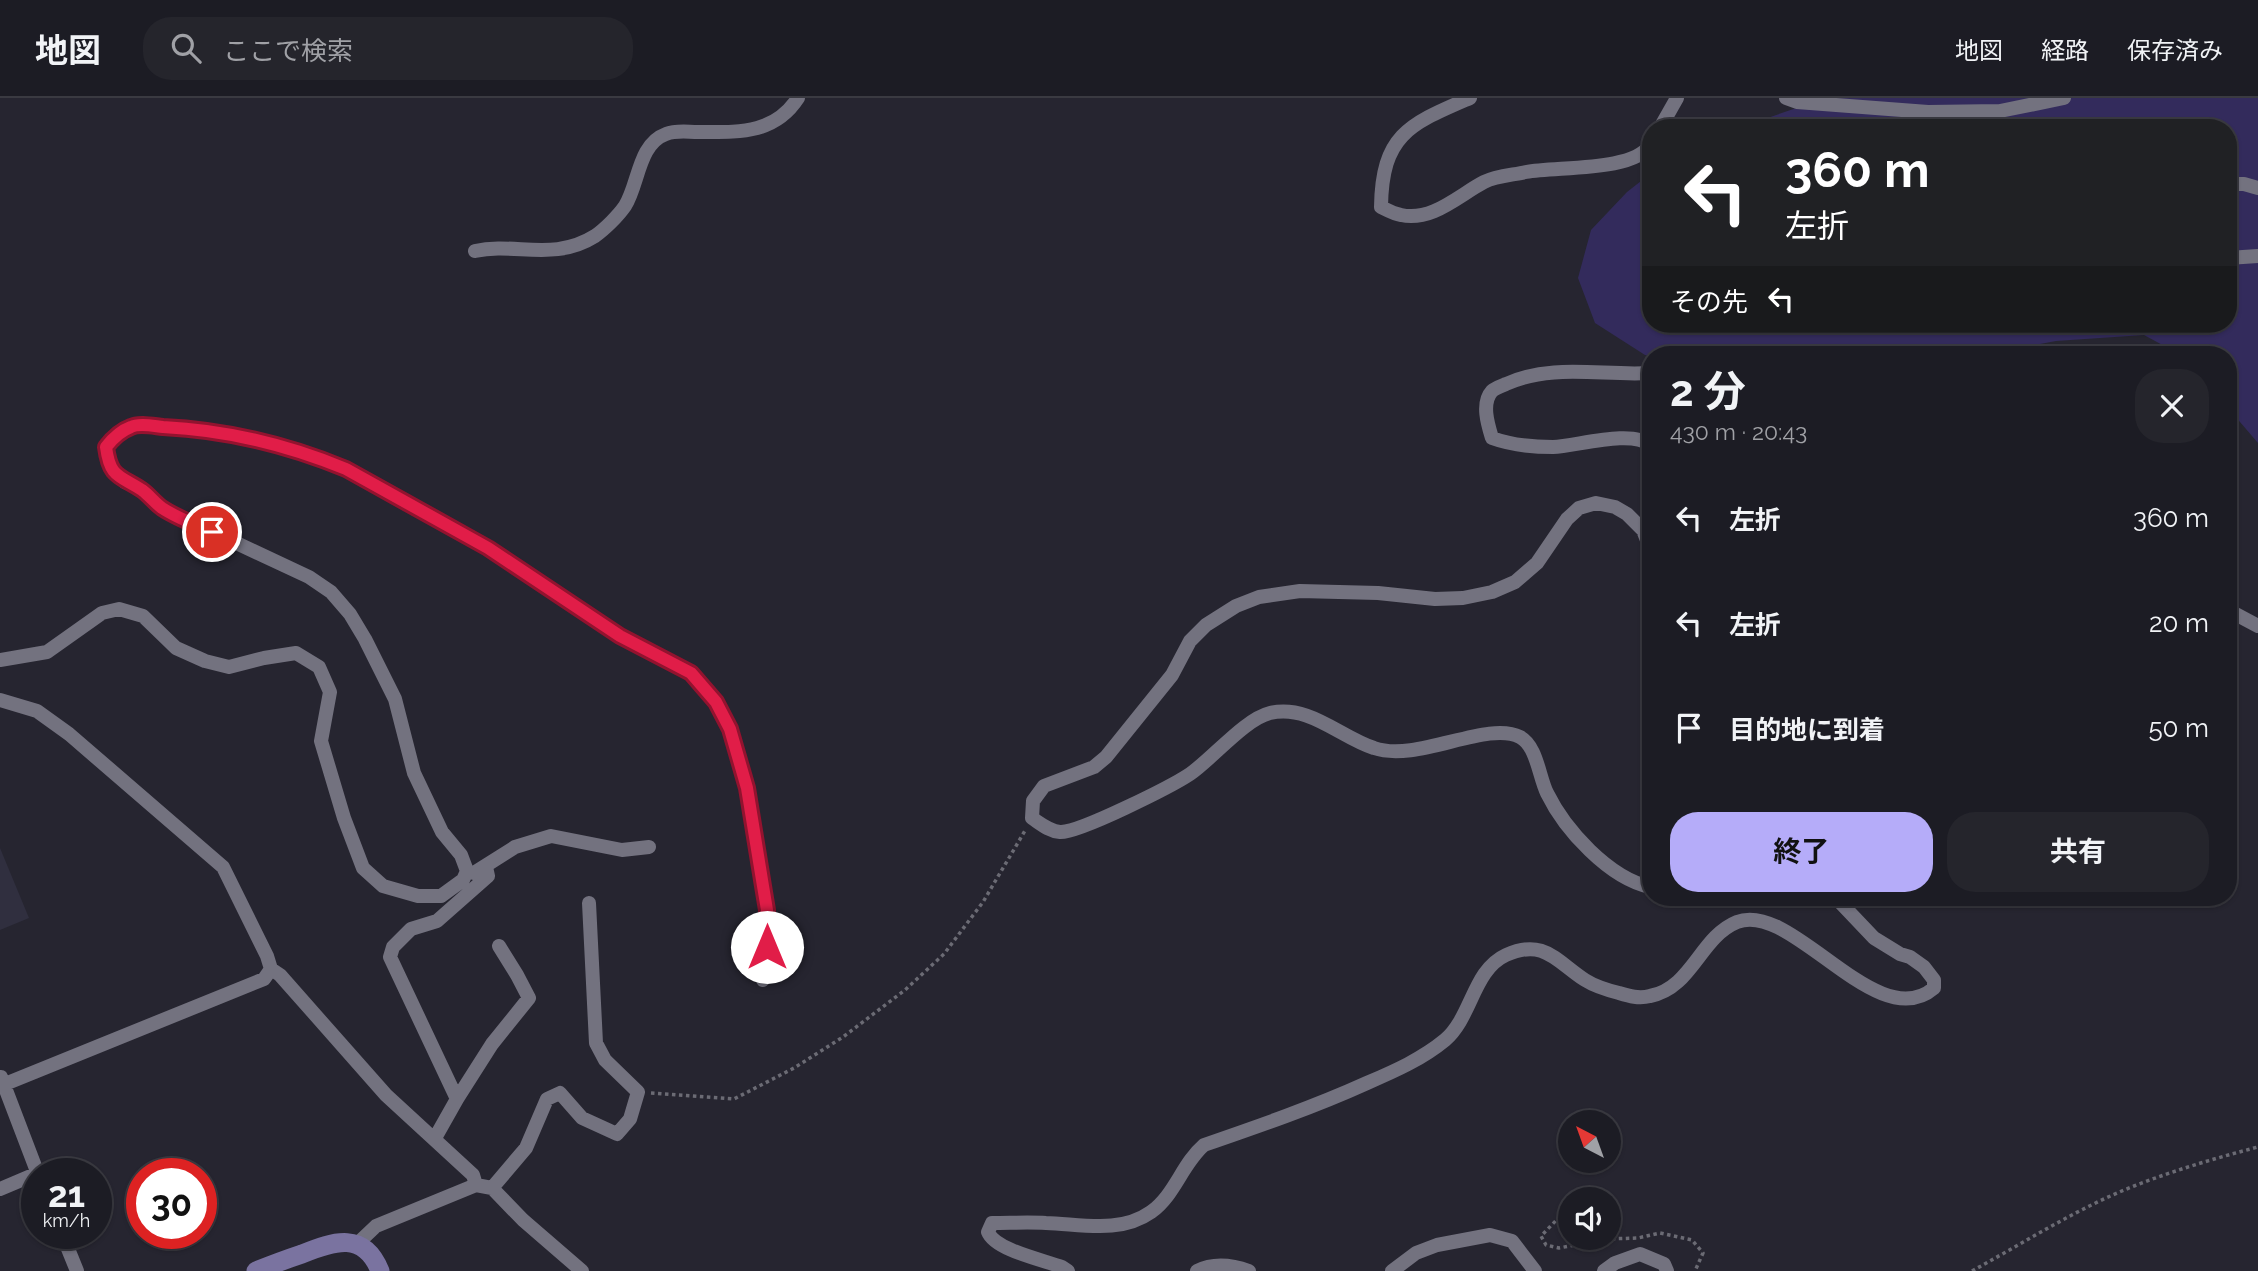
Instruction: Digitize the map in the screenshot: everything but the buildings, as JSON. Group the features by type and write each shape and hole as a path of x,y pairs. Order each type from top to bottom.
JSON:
{"main road":[{"path":"256,1271 341,1241 357,1244 368,1251 380,1271"}],"street":[{"path":"475,251 487,248 542,252 581,243 596,235 624,207 641,163 651,145 663,134 676,131 740,132 761,128 780,119 798,98"},
{"path":"1470,98 1408,128 1393,146 1381,182 1381,207 1401,215 1418,216 1444,207 1487,180 1540,169 1624,161 1642,153"},
{"path":"1665,119 1676,98"},
{"path":"1786,98 1797,102 1928,112 2000,111 2064,98"},
{"path":"2237,184 2258,188"},
{"path":"2237,257 2258,256"},
{"path":"1642,373 1566,370 1523,376 1492,390 1488,399 1487,421 1492,438 1506,443 1550,447 1622,438 1642,439"},
{"path":"0,660 47,652 102,613 118,609 143,616 176,648 205,661 229,667 296,653 319,667 330,692 321,741 344,818 363,868 383,886 418,896 441,896 463,880 467,871 461,855 442,832 414,773 394,699 350,614 331,592 309,577 164,509 141,489 125,482 108,463 106,447 116,435 133,425 186,428 245,437 309,454 346,469 488,548 620,636 691,673 716,702 730,729 747,788 767,910 767,966 763,980"},
{"path":"1642,529 1627,513 1615,507 1596,503 1579,508 1567,519 1537,563 1515,582 1492,592 1463,598 1435,599 1378,593 1300,591 1259,597 1236,606 1206,625 1190,641 1172,675 1106,757 1094,767 1044,786 1032,801 1032,818 1046,828 1060,832 1071,831 1190,774 1252,722 1270,713 1292,712 1317,719 1374,748 1389,751 1410,751 1498,732 1519,736 1529,744 1546,793 1563,821 1578,838 1615,872 1642,885"},
{"path":"2237,615 2258,626"},
{"path":"0,700 37,711 69,734 223,867 271,969 280,975 386,1095 473,1175 476,1185"},
{"path":"467,871 474,873 515,847 551,836 622,850 649,847"},
{"path":"457,1099 390,957 393,947 411,929 437,921 488,876 486,867"},
{"path":"492,1188 526,1148 547,1099 560,1093 582,1118 617,1134 630,1119 638,1092 605,1060 596,1043 589,902"},
{"path":"1068,1271 1002,1247 990,1239 988,1232 992,1223 1105,1227 1133,1221 1151,1212 1171,1191 1193,1155 1204,1145 1332,1099 1413,1063 1447,1038 1465,1015 1489,968 1503,956 1527,948 1544,951 1559,958 1599,988 1634,997 1650,997 1666,991 1689,972 1706,948 1727,927 1739,921 1756,920 1775,924 1850,976 1881,992 1913,999 1924,997 1934,988 1934,980 1924,967 1874,938 1844,906"},
{"path":"435,1138 492,1044 528,998 499,946"},
{"path":"32,1158 1,1082 264,979 271,969"},
{"path":"0,1189 21,1181"},
{"path":"357,1244 376,1226 476,1185 492,1188 577,1270"},
{"path":"1392,1271 1416,1253 1437,1245 1490,1235 1511,1241 1535,1271"},
{"path":"68,1249 77,1271"},
{"path":"1604,1271 1615,1263 1640,1254 1664,1264 1667,1271"},
{"path":"1197,1271 1208,1266 1237,1267 1249,1271"}],"path":[{"path":"638,1092 734,1099 794,1068 843,1037 905,990 944,954 983,902 1032,818"},
{"path":"1972,1271 2133,1186 2206,1161 2258,1147"},
{"path":"1558,1218 1541,1236 1546,1245 1558,1248"},
{"path":"1621,1239 1660,1233 1692,1240 1703,1253 1695,1271"}],"shaded area":[{"path":"1839,98 2258,98 2258,443 2237,418 2237,346 2164,346 2144,335 2056,341 2029,346 1642,346 1642,353 1595,323 1578,278 1591,230 1642,180 1642,333 2237,333 2237,119 1764,119 1814,102"},
{"path":"0,848 29,918 0,930"}],"route":[{"path":"212,532 164,509 141,489 125,482 113,471 108,463 106,447 116,435 133,425 186,428 245,437 327,461 488,548 620,636 691,673 716,702 730,729 747,788 767,910 767,947"}]}
